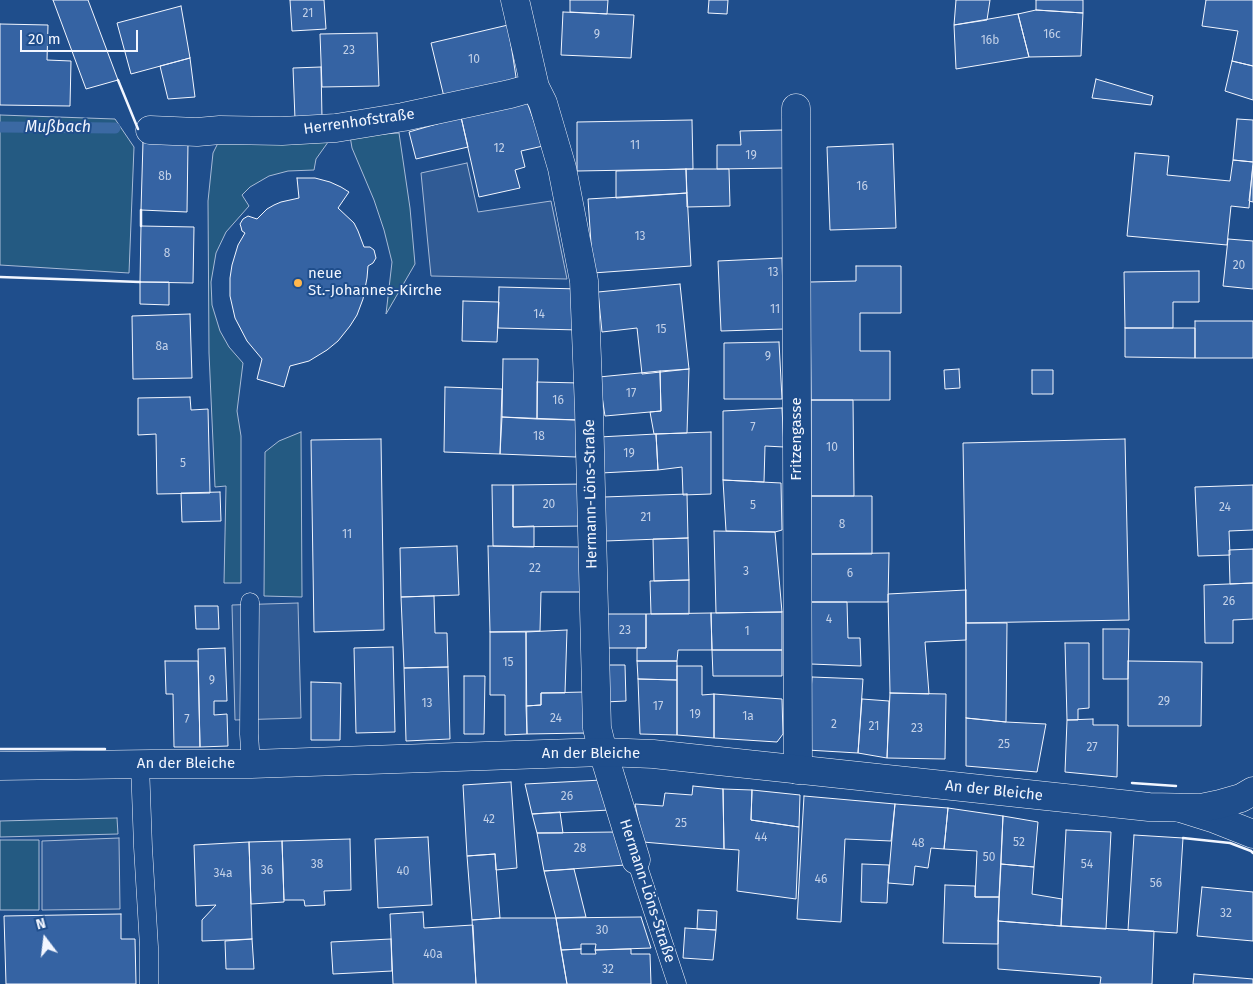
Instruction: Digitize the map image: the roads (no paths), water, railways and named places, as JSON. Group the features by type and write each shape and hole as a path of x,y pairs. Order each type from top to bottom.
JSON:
{"street":[{"name":"Hermann-Löns-Straße","path":"515,0 534,88 543,103 562,168 584,282 597,728 636,860"},
{"name":"Herrenhofstraße","path":"150,130 282,132 336,128 403,117 534,88"},
{"name":"Fritzengasse","path":"796,108 798,770"},
{"name":"An der Bleiche","path":"0,766 251,764 603,752 653,754 1149,807 1201,808 1240,798 1253,791"},
{"name":"An der Bleiche","path":"1180,808 1253,834"}],"lane":[{"path":"250,602 249,734 251,764"},
{"path":"140,764 149,947 149,984"},
{"name":"Hermann-Löns-Straße","path":"636,860 677,984"}],"waterway":[{"name":"Mußbach","path":"0,127 115,128"}],"place":[{"name":"neue St.-Johannes-Kirche","path":"298,283"}]}
